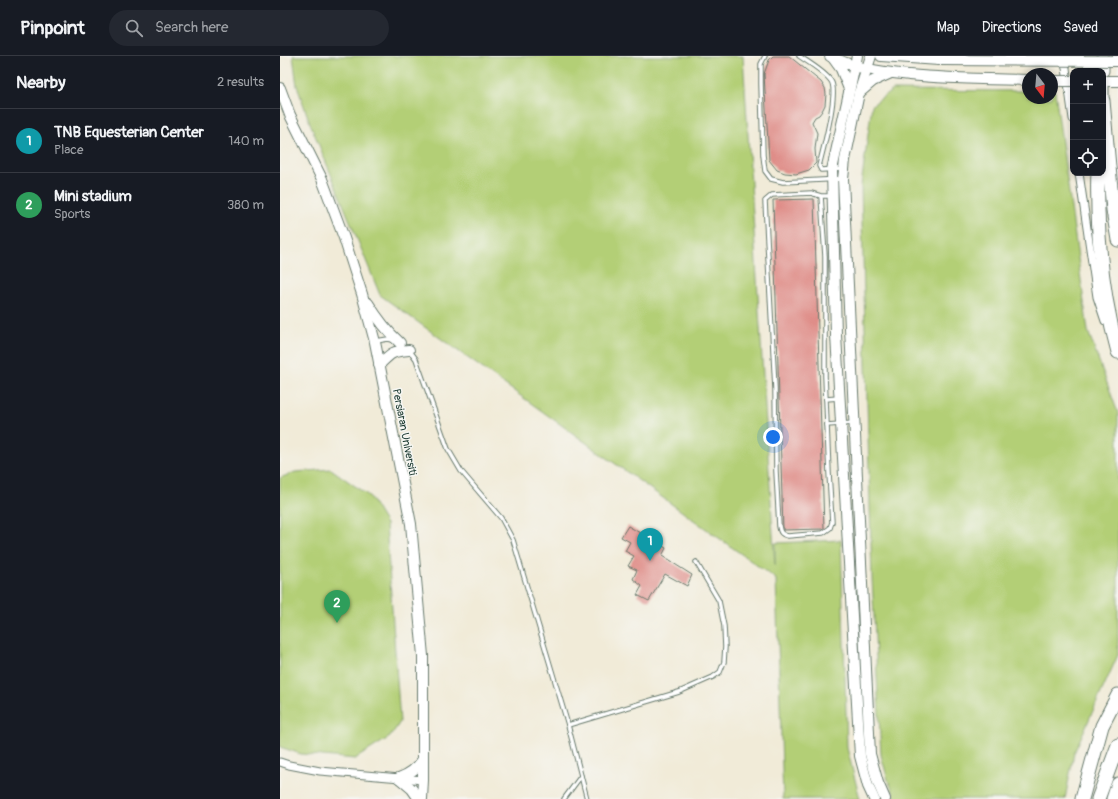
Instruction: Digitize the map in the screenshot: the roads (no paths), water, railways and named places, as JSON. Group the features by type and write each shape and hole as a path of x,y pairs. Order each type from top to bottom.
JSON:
{"highway":[{"path":"1103,104 1113,210 1118,240"},
{"path":"1098,176 1099,244 1107,300 1116,346"},
{"path":"1082,799 1102,726 1118,695"},
{"path":"1098,799 1118,745"},
{"path":"1113,799 1118,784"}],"main road":[{"path":"1103,56 1103,68"}],"street":[{"path":"871,56 859,93 844,174 870,754 878,783 885,799"},
{"path":"886,56 939,60 1118,62"},
{"path":"1061,56 1066,68 1071,104"},
{"path":"831,57 841,69 849,89"},
{"path":"831,57 856,61 867,69 891,73 940,78 1022,80"},
{"path":"856,61 832,175 836,335 860,756 868,786 874,799"},
{"path":"859,93 873,81 891,73"},
{"path":"1058,81 1070,81"},
{"path":"1106,81 1118,81"},
{"name":"Persiaran Universiti","path":"280,88 290,115 322,179 344,238 362,294 379,365 411,524 423,656 423,780 420,799"},
{"path":"1079,176 1097,296 1105,322 1116,346"},
{"path":"362,294 389,333 400,343"},
{"path":"379,365 398,350 409,350"},
{"path":"400,778 407,776 415,770 423,759"},
{"path":"280,762 320,771 423,780"},
{"path":"400,778 420,799"}],"lane":[{"path":"765,56 761,64 763,155 765,171 771,179 783,182 844,174"},
{"path":"799,56 832,82 834,90 833,102 819,166 821,170 832,175 844,174"},
{"path":"821,196 825,256 826,399 832,522 830,528 823,533 788,536 782,535 779,531 776,479 775,388 765,201 772,195 811,193 821,196 833,196"},
{"path":"374,342 388,339 393,340 409,350 416,359 448,449 461,471 501,518 514,540 568,725 587,799"},
{"path":"826,399 840,398"},
{"path":"827,425 855,423"},
{"path":"568,725 679,692 713,677 720,672 724,662 725,647 724,626 719,601 696,562"},
{"path":"564,799 581,776"}],"place":[{"name":"TNB Equesterian Center","path":"650,561"},
{"name":"Mini stadium","path":"337,623"}]}
